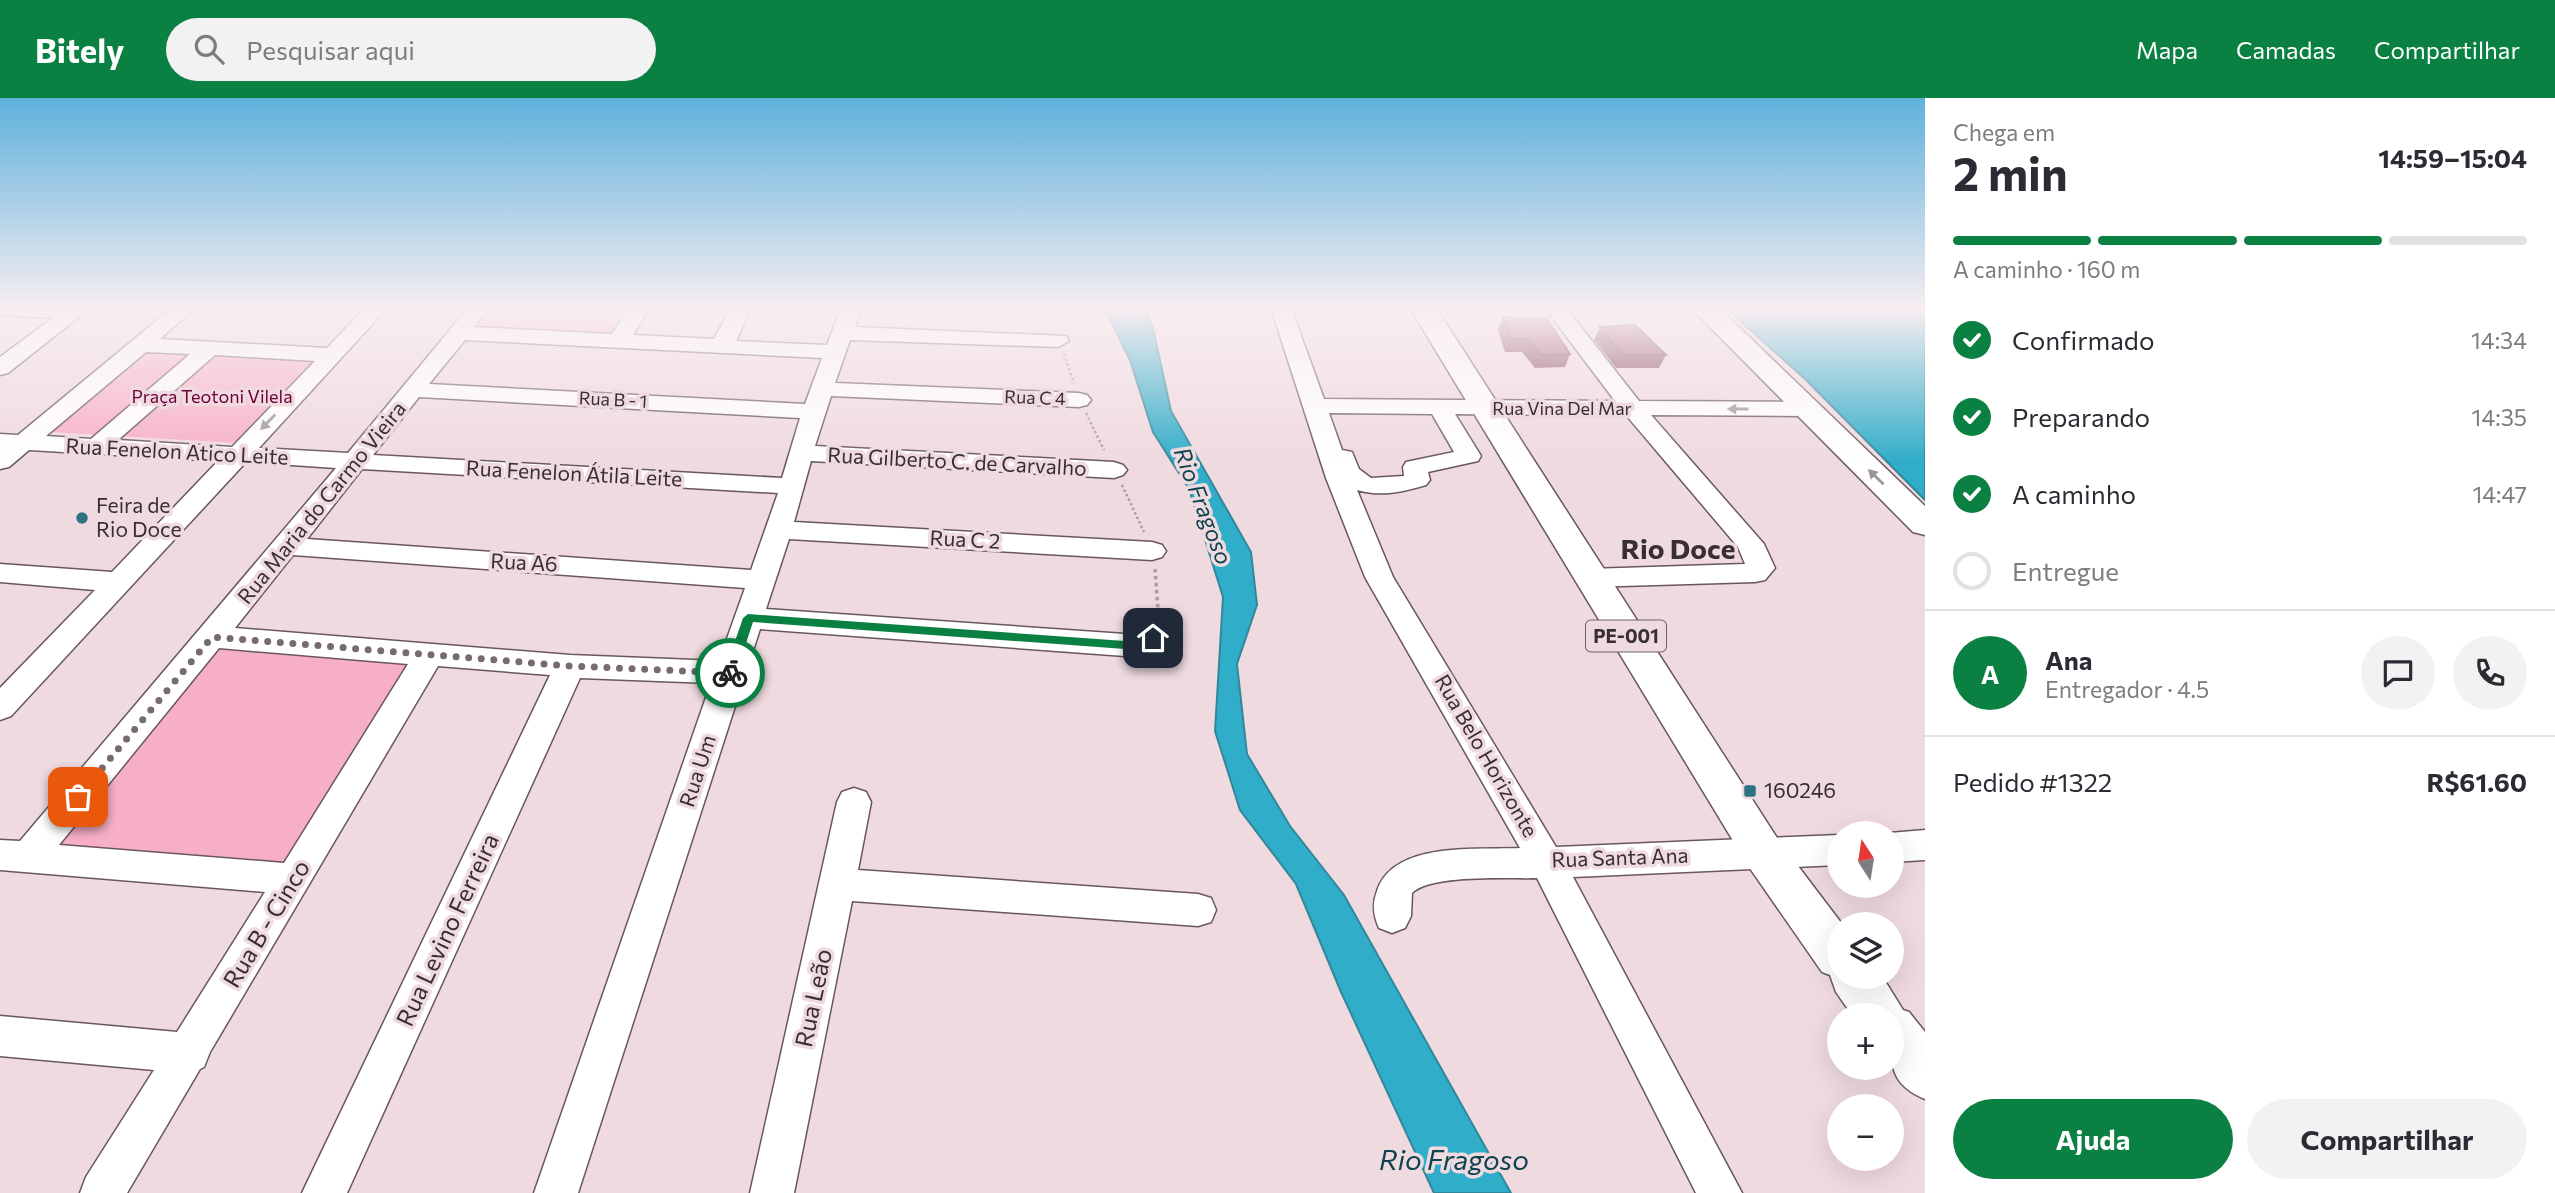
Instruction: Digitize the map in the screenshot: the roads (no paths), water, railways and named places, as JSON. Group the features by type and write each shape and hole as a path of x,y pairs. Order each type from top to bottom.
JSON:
{"main road":[{"name":"PE-001","path":"1454,359 1764,854 1827,941"},
{"path":"1756,359 1925,525"},
{"path":"1904,1045 1925,1074"}],"street":[{"path":"0,462 124,359"},
{"path":"96,447 197,359"},
{"path":"0,708 328,359"},
{"name":"Rua Maria do Carmo Vieira","path":"14,856 212,637 438,359"},
{"name":"Rua Um","path":"556,1193 778,530 813,412 832,359"},
{"name":"Rua Belo Horizonte","path":"1302,359 1327,418 1360,537 1378,577 1546,861 1720,1193"},
{"path":"1589,578 1755,573 1761,568 1760,560 1750,544 1633,409 1594,359"},
{"name":"Rua C 4","path":"822,389 1079,400"},
{"name":"Rua B - 1","path":"413,390 813,412"},
{"path":"1327,418 1346,472 1354,481 1366,486 1400,485 1418,480 1415,467 1469,456 1440,408"},
{"name":"Rua Vina Del Mar","path":"1327,418 1440,408 1807,409"},
{"name":"Rua Fenelon Atico Leite","path":"0,441 355,463"},
{"name":"Rua Fenelon Átila Leite","path":"355,463 796,470"},
{"name":"Rua Gilberto C. de Carvalho","path":"796,470 1114,470"},
{"name":"Rua C 2","path":"778,530 1152,551"},
{"name":"Rua A6","path":"286,546 761,580"},
{"path":"0,573 119,582"},
{"path":"748,618 1125,645 1153,638 1157,630"},
{"path":"212,637 570,666 730,673"},
{"name":"Rua B - Cinco","path":"102,1193 190,1053 429,655"},
{"name":"Rua Levino Ferreira","path":"324,1193 570,666"},
{"name":"Rua Leão","path":"772,1193 854,802"},
{"path":"1904,846 1925,845"},
{"name":"Rua Santa Ana","path":"1392,916 1391,894 1400,880 1417,871 1546,861 1827,851"},
{"path":"14,856 293,879"},
{"path":"838,884 1198,910"},
{"path":"0,1036 190,1053"}],"water":[{"name":"Rio Fragoso","path":"1160,359 1171,411 1251,552 1257,605 1237,664 1247,754 1290,826 1344,895 1511,1193 1434,1193 1341,992 1296,884 1240,810 1215,731 1223,597 1189,489 1153,432 1130,360"},
{"path":"1783,359 1925,359 1925,500"}],"place":[{"name":"Feira de Rio Doce","path":"82,518"},
{"name":"160246","path":"1750,791"}],"district":[{"name":"Rio Doce","path":"1678,549"}],"park label":[{"name":"Praça Teotoni Vilela","path":"212,397"}]}
